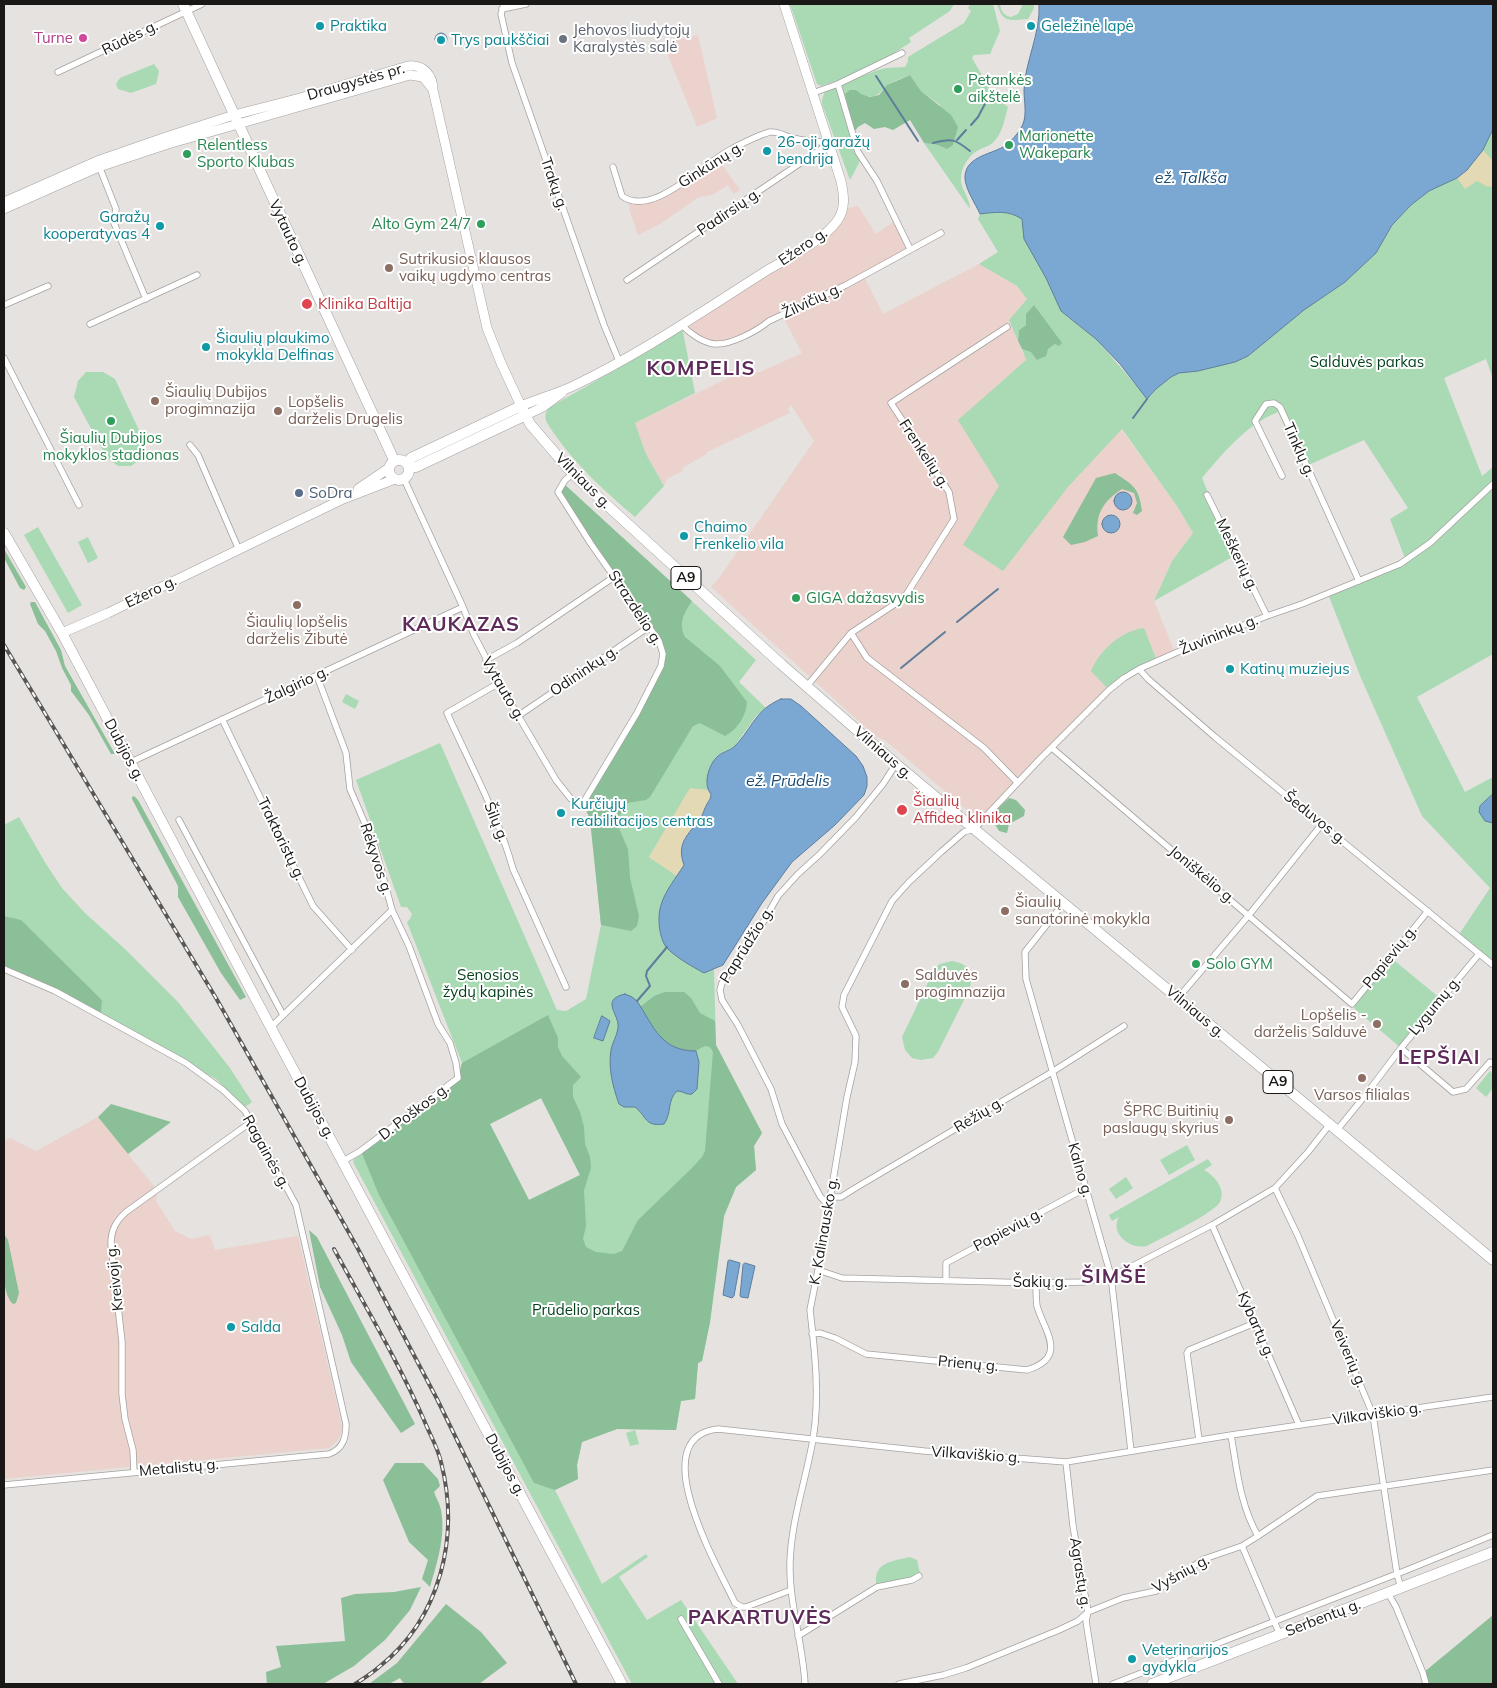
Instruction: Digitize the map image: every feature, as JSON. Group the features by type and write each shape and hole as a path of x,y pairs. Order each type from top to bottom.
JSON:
{"main road":[{"name":"Ežero g.","path":"408,465 416,467 524,410 543,407 570,387 619,361 810,244 837,222 843,209 844,195 830,143 784,4"},
{"name":"Vytauto g.","path":"185,8 392,464"},
{"name":"Draugystės pr.","path":"4,202 166,137 236,119 413,65 428,73 432,78 433,90"},
{"name":"Vilniaus g.","path":"433,90 488,328 501,363 530,424 573,474 896,764 1493,1260"},
{"name":"Draugystės pr.","path":"4,209 98,164"},
{"path":"399,459 408,465 409,472 399,479 391,476 392,464 399,459"},
{"name":"Ežero g.","path":"343,499 392,464"},
{"name":"Ežero g.","path":"62,633 108,613 343,499 387,481 399,479"},
{"name":"Dubijos g.","path":"4,533 62,633 270,1027 622,1684"},
{"name":"Serbentų g.","path":"1152,1684 1493,1552"}],"street":[{"name":"Rūdės g.","path":"58,72 185,8 202,4"},
{"path":"503,6 526,4"},
{"name":"Trakų g.","path":"503,6 501,14 507,46 522,95 604,325 619,361"},
{"path":"813,93 838,84 902,54"},
{"path":"838,84 858,152 877,181 910,249"},
{"name":"Ginkūnų g.","path":"613,168 622,196 630,201 642,201 661,195 693,176 728,151 769,132 777,132 791,138 830,143"},
{"name":"Padirsių g.","path":"627,280 830,143"},
{"path":"98,164 116,209 114,223 146,299"},
{"name":"Žilvičių g.","path":"681,324 691,333 712,343 725,343 736,340 760,329 769,321 846,285 941,233"},
{"path":"90,324 197,275"},
{"path":"4,305 48,286"},
{"name":"Frenkelių g.","path":"807,686 850,633 904,598 954,519 949,492 891,403 1007,327"},
{"path":"4,358 79,505"},
{"name":"Tinklų g.","path":"1282,476 1256,421 1266,404 1274,403 1280,408 1359,581"},
{"path":"190,445 198,455 239,550"},
{"name":"Strazdelio g.","path":"573,474 565,480 558,492 591,544 650,626 659,641 663,654 661,666 637,713 583,803"},
{"name":"Vytauto g.","path":"399,479 486,660 499,683 556,780 572,799 583,803"},
{"name":"Žuvininkų g.","path":"974,829 1017,782 1109,690 1139,669 1266,616 1302,604 1400,564 1413,556 1493,484"},
{"name":"Meškerių g.","path":"1207,495 1266,616"},
{"path":"486,660 517,643 614,577"},
{"name":"Žalgirio g.","path":"131,762 462,607"},
{"name":"Odininkų g.","path":"518,716 650,626"},
{"path":"850,633 867,658 984,748 1017,782"},
{"name":"Šeduvos g.","path":"1139,669 1215,737 1493,965"},
{"name":"Rėkyvos g.","path":"270,1027 392,910 375,847 350,789 346,753 317,676"},
{"name":"Šilų g.","path":"499,683 447,713 489,804 513,869 566,987"},
{"name":"Traktoristų g.","path":"222,719 313,906 352,950"},
{"name":"Joniškėlio g.","path":"1052,748 1352,1004"},
{"name":"Paprūdžio g.","path":"830,1200 826,1203 820,1196 782,1124 772,1089 738,1025 722,1000 720,990 722,983 761,926 778,896 856,817 883,784 896,764"},
{"path":"179,820 283,1016"},
{"path":"1178,998 1249,915 1322,824"},
{"name":"K. Kalinausko g.","path":"805,1684 791,1590 790,1564 793,1529 813,1438 816,1401 810,1310 856,1049 856,1036 842,1008 844,995 892,901 941,852 964,832 974,829"},
{"name":"Kalno g.","path":"1064,904 1026,952 1026,979 1111,1276 1131,1451"},
{"name":"D. Poškos g.","path":"343,1161 361,1151 458,1078 452,1048 438,1024 392,910"},
{"name":"Papievių g.","path":"1352,1004 1428,911"},
{"name":"Lygumų g.","path":"1333,1127 1364,1097 1401,1048 1479,954"},
{"name":"Ragainės g.","path":"4,969 55,991 186,1063 234,1100 245,1111 296,1205 346,1424 346,1436"},
{"name":"Rėžių g.","path":"830,1200 849,1192 1052,1072 1124,1026"},
{"path":"1401,1048 1453,1092 1466,1089 1490,1062 1493,1064"},
{"name":"Kreivoji g.","path":"134,1472 133,1450 125,1419 122,1394 122,1342 111,1244 112,1230 126,1212 251,1122"},
{"name":"Šakių g.","path":"818,1270 842,1278 1036,1283 1084,1282 1111,1276 1212,1225 1275,1188 1333,1127"},
{"name":"Papievių g.","path":"946,1281 946,1263 1086,1188"},
{"name":"Veiverių g.","path":"1275,1188 1304,1251 1373,1415 1397,1574 1402,1588"},
{"name":"Kybartų g.","path":"1212,1225 1299,1425"},
{"name":"Prienų g.","path":"812,1334 820,1333 835,1338 866,1354 1027,1370 1041,1364 1051,1347 1050,1336 1037,1306 1036,1283"},
{"path":"1199,1440 1187,1353 1189,1350 1255,1323"},
{"name":"Vilkaviškio g.","path":"791,1590 746,1607 736,1604 690,1503 684,1469 685,1459 691,1442 709,1430 718,1429 1066,1462 1493,1396"},
{"path":"1231,1435 1242,1500 1251,1525 1258,1536"},
{"name":"Metalistų g.","path":"4,1485 329,1454 338,1450 346,1436"},
{"name":"Agrastų g.","path":"1066,1462 1073,1526 1088,1612 1086,1621 1096,1684"},
{"name":"Vyšnių g.","path":"899,1684 944,1675 966,1668 1059,1630 1078,1621 1088,1612 1123,1598 1156,1591 1204,1559 1242,1546 1317,1496 1493,1470"},
{"path":"1113,1684 1493,1535"},
{"path":"1242,1546 1280,1635"},
{"path":"798,1636 877,1587 912,1580 919,1576"},
{"path":"1388,1593 1396,1606 1424,1673 1426,1684"},
{"path":"681,1619 719,1684"}],"shaded area":[{"path":"698,35 717,118 697,127 663,43"},
{"path":"717,158 740,190 734,194 728,185 712,195 699,197 660,224 638,235 629,209 630,201 653,199"},
{"path":"858,206 876,234 896,220 910,249 863,275 883,314 979,264 1017,286 1027,299 1009,320 1026,360 959,420 1000,486 1068,487 1121,429 1177,506 1193,533 1172,561 1154,601 1175,653 1124,678 981,822 886,741 875,736 711,587 814,441 791,405 788,409 790,413 707,452 707,454 682,468 683,471 668,478 664,486 646,454 635,423 728,378 760,372 802,353 782,315 743,336 712,343 681,324 818,238 843,209"},
{"path":"98,1117 157,1190 156,1201 175,1231 191,1239 210,1235 215,1250 298,1236 342,1426 338,1440 329,1448 4,1479 4,1141 10,1138 36,1151"}],"green space":[{"path":"790,4 954,4 950,11 909,38 911,42 877,64 821,86 817,84"},
{"path":"970,4 993,4 1000,31 990,54 974,55 972,58 994,96 1008,107 998,136 991,144 971,156 963,169 961,180 970,209 924,143 948,148 940,105 921,91 910,75 887,86 876,96 870,97 861,94 854,132 851,138 860,161 850,180 822,104 825,91 875,71 886,68 905,67 908,57 964,23 971,11 968,8"},
{"path":"997,4 1000,4 1002,11 1011,17 1018,14 1023,4 1034,4 1034,8 1028,19 1012,20 1002,15"},
{"path":"154,64 159,71 156,84 131,93 118,89 116,84 120,78"},
{"path":"910,75 921,91 951,115 958,127 953,145 947,149 938,145 924,143 910,120 893,130 885,127 874,129 865,123 854,132 845,94 850,90 856,90 870,97 879,95 887,85"},
{"name":"Salduvės parkas","path":"1493,129 1493,379 1486,359 1444,378 1482,476 1493,467 1493,654 1417,697 1465,792 1493,777 1493,794 1480,806 1485,821 1493,823 1493,965 1458,936 1490,888 1422,816 1361,678 1328,594 1406,561 1390,519 1408,508 1364,440 1304,467 1278,412 1256,424 1227,449 1202,478 1234,556 1154,601 1172,561 1193,533 1177,506 1122,429 1068,487 1003,571 963,545 999,486 958,420 1026,360 1022,349 1039,351 1055,344 1026,325 1019,330 1018,341 1009,320 1027,299 1017,286 979,264 998,252 978,219 980,214 1007,213 1022,219 1061,311 1096,339 1141,391 1151,396 1156,389 1179,373 1198,371 1234,362 1248,356 1304,310 1345,282 1376,253 1392,225 1411,205 1429,191 1457,178 1483,150"},
{"path":"1034,305 1062,343 1059,346 1055,344 1048,349 1046,356 1037,360 1031,352 1022,349 1018,341 1019,330 1026,325 1026,314"},
{"path":"682,327 695,393 635,423 646,454 664,486 635,517 599,485 577,462 547,423 546,414 552,406 627,363"},
{"name":"Šiaulių Dubijos mokyklos stadionas","path":"86,372 103,372 115,379 146,445 141,459 131,466 118,466 107,458 74,397 78,381"},
{"path":"1115,473 1137,492 1142,511 1137,515 1133,513 1137,503 1134,493 1122,489 1110,498 1102,508 1097,528 1098,536 1085,542 1071,545 1063,537 1096,478"},
{"name":"Prūdelio parkas","path":"563,483 756,660 739,682 766,708 756,716 734,747 716,757 707,784 708,790 690,789 649,857 677,876 660,906 704,973 714,969 716,1045 762,1133 754,1146 756,1170 736,1187 724,1216 710,1322 702,1361 698,1363 695,1399 681,1401 676,1430 617,1429 582,1442 577,1465 578,1479 555,1490 602,1584 646,1554 648,1557 619,1577 647,1620 681,1600 738,1684 632,1684 353,1162 354,1159 362,1154 361,1151 458,1078 462,1063 407,922 412,914 407,907 401,907 356,780 440,743 557,1010 566,1011 586,999 601,925 590,819 583,803 637,713 663,654 659,641","holes":["541,1098 580,1175 529,1200 490,1124"]},
{"path":"563,483 692,601 682,623 685,637 720,666 747,702 740,722 734,730 725,736 700,723 693,726 650,797 646,800 627,803 617,820 628,849 630,878 639,916 637,926 631,931 601,925 590,819 583,803 637,713 663,654 659,641 558,492"},
{"path":"38,527 82,605 68,613 24,535"},
{"path":"88,537 98,558 88,563 78,542"},
{"path":"4,549 26,587 24,590 20,588 4,558"},
{"path":"35,602 61,650 65,666 115,754 111,754 89,715 71,691 71,685 56,651 45,631 38,624 30,604"},
{"path":"1144,628 1157,661 1109,690 1091,671 1095,663 1119,637"},
{"path":"346,694 359,701 355,709 342,702"},
{"path":"134,796 138,800 246,997 240,1000 221,973 178,897 178,886 132,799"},
{"path":"1009,798 1016,800 1025,810 1024,816 1009,824 1007,833 999,831 993,821 994,812"},
{"path":"19,817 62,888 85,913 126,950 178,1002 230,1068 252,1102 245,1107 216,1079 101,1016 102,1000 21,921 4,916 4,825"},
{"path":"4,916 21,920 102,1000 101,1016 4,969"},
{"path":"1390,957 1441,999 1401,1048 1355,1009 1352,1004"},
{"path":"952,961 967,967 971,982 970,988 938,1052 933,1058 921,1060 912,1058 905,1050 902,1037 935,968 940,964"},
{"path":"665,992 684,992 691,998 700,1013 715,1021 716,1045 762,1133 754,1146 756,1170 736,1187 724,1216 710,1322 702,1361 698,1363 695,1399 681,1401 676,1430 617,1429 582,1442 577,1465 578,1479 555,1490 534,1483 379,1195 361,1151 458,1078 462,1063 548,1015 558,1038 558,1047 562,1056 581,1077 573,1085 573,1097 584,1127 585,1144 590,1157 591,1168 584,1190 586,1226 583,1239 586,1247 596,1252 614,1254 622,1251 638,1220 692,1168 705,1151 713,1052 708,1046 696,1051 685,1050 668,1043 662,1038 640,1007 654,996","holes":["541,1098 580,1175 529,1200 490,1124"]},
{"path":"1490,1071 1493,1074 1493,1088 1486,1097 1476,1088"},
{"path":"111,1104 171,1122 128,1154 98,1117"},
{"path":"1187,1145 1195,1160 1169,1175 1160,1160"},
{"path":"1208,1159 1212,1165 1204,1170 1215,1179 1222,1192 1220,1202 1208,1213 1147,1246 1134,1246 1119,1235 1117,1223 1119,1217 1112,1221 1109,1215"},
{"path":"1126,1177 1133,1188 1116,1199 1109,1189"},
{"path":"309,1230 317,1237 415,1424 401,1433 351,1362 342,1335 320,1287"},
{"path":"4,1234 8,1240 19,1293 16,1303 13,1304 9,1299 4,1282"},
{"path":"635,1430 639,1444 630,1446 626,1433"},
{"path":"395,1463 423,1463 438,1479 440,1486 434,1492 441,1510 442,1539 430,1587 422,1579 428,1560 409,1542 383,1480"},
{"path":"910,1557 917,1560 919,1576 877,1587 876,1579 880,1568 890,1562"},
{"path":"421,1587 410,1610 385,1640 354,1666 323,1684 267,1684 266,1672 281,1667 276,1646 345,1641 341,1598 355,1594 394,1592"},
{"path":"446,1604 481,1632 507,1663 479,1684 404,1684 400,1678 389,1684 369,1684 397,1663"},
{"path":"1493,1615 1493,1684 1426,1684 1423,1673"}],"sand":[{"path":"1483,150 1493,161 1493,186 1488,187 1477,181 1465,189 1457,178 1467,170"},
{"path":"690,788 708,790 711,796 701,817 684,840 681,851 684,865 677,876 649,857"}],"water":[{"name":"ež. Talkša","path":"1039,4 1493,4 1493,129 1483,150 1467,170 1457,178 1429,191 1411,205 1392,225 1376,253 1345,282 1304,310 1248,356 1235,362 1198,371 1179,373 1156,389 1147,399 1120,364 1096,339 1061,311 1046,278 1024,239 1022,219 1007,213 980,214 966,183 966,172 973,161 1006,145 1017,134 1023,124 1025,79 1038,26"},
{"name":"Trys paukščiai","path":"439,33 443,33 447,39 443,45 439,45 435,41 435,37"},
{"path":"1123,492 1129,495 1132,501 1129,507 1123,510 1117,507 1114,501 1117,495"},
{"path":"1111,515 1117,518 1120,524 1117,530 1111,533 1105,530 1102,524 1105,518"},
{"name":"ež. Prūdelis","path":"781,699 791,699 801,706 856,756 863,766 867,777 867,786 864,795 835,825 792,862 762,903 723,965 704,973 679,958 666,947 659,927 661,905 684,865 681,851 684,840 701,817 710,798 711,794 707,781 713,762 718,756 735,746 765,708"},
{"path":"1493,794 1493,823 1485,821 1479,812 1480,806"},
{"path":"625,994 637,1001 654,1028 666,1042 684,1050 696,1051 699,1062 697,1089 692,1094 677,1091 672,1098 664,1124 653,1124 646,1120 635,1107 624,1107 619,1104 615,1091 610,1057 617,1034 618,1023 612,1004 613,1000"},
{"path":"602,1016 610,1021 603,1041 594,1038"},
{"path":"728,1261 740,1263 734,1296 732,1298 723,1295"},
{"path":"745,1263 755,1266 748,1298 740,1296 743,1265"}],"waterway":[{"path":"876,76 918,141"},
{"path":"971,125 978,117 987,100"},
{"path":"957,140 966,130"},
{"path":"933,143 945,140 953,141 970,151"},
{"path":"1133,418 1147,399"},
{"path":"957,622 998,589"},
{"path":"901,668 945,632"},
{"path":"637,1001 650,986 646,976 647,971 667,947"}],"railway":[{"path":"4,645 216,998 357,1247 437,1399 576,1684"},
{"path":"334,1249 403,1376 436,1446 446,1490 448,1518 446,1546 440,1574 431,1600 418,1625 400,1647 376,1669 355,1684"}],"place":[{"name":"Praktika","path":"320,26"},
{"name":"Geležinė lapė","path":"1031,26"},
{"name":"Turne","path":"83,38"},
{"name":"Jehovos liudytojų Karalystės salė","path":"563,39"},
{"name":"Trys paukščiai","path":"441,40"},
{"name":"Petankės aikštelė","path":"958,89"},
{"name":"Marionette Wakepark","path":"1009,145"},
{"name":"26-oji garažų bendrija","path":"767,151"},
{"name":"Relentless Sporto Klubas","path":"187,154"},
{"name":"Alto Gym 24/7","path":"481,224"},
{"name":"Garažų kooperatyvas 4","path":"160,226"},
{"name":"Sutrikusios klausos vaikų ugdymo centras","path":"389,268"},
{"name":"Klinika Baltija","path":"307,304"},
{"name":"Šiaulių plaukimo mokykla Delfinas","path":"206,347"},
{"name":"Šiaulių Dubijos progimnazija","path":"155,401"},
{"name":"Lopšelis darželis Drugelis","path":"278,411"},
{"name":"Šiaulių Dubijos mokyklos stadionas","path":"111,421"},
{"name":"SoDra","path":"299,493"},
{"name":"Chaimo Frenkelio vila","path":"684,536"},
{"name":"GIGA dažasvydis","path":"796,598"},
{"name":"Šiaulių lopšelis darželis Žibutė","path":"297,605"},
{"name":"Katinų muziejus","path":"1230,669"},
{"name":"Šiaulių Affidea klinika","path":"902,810"},
{"name":"Kurčiųjų reabilitacijos centras","path":"561,813"},
{"name":"Šiaulių sanatorinė mokykla","path":"1005,911"},
{"name":"Solo GYM","path":"1196,964"},
{"name":"Salduvės progimnazija","path":"905,984"},
{"name":"Lopšelis - darželis Salduvė","path":"1377,1024"},
{"name":"Varsos filialas","path":"1362,1078"},
{"name":"ŠPRC Buitinių paslaugų skyrius","path":"1229,1120"},
{"name":"Salda","path":"231,1327"},
{"name":"Veterinarijos gydykla","path":"1132,1659"}],"district":[{"name":"KOMPELIS","path":"701,369"},
{"name":"KAUKAZAS","path":"461,625"},
{"name":"LEPŠIAI","path":"1439,1058"},
{"name":"ŠIMŠĖ","path":"1114,1277"},
{"name":"PAKARTUVĖS","path":"760,1618"}],"park label":[{"name":"Senosios žydų kapinės","path":"488,984"}]}
